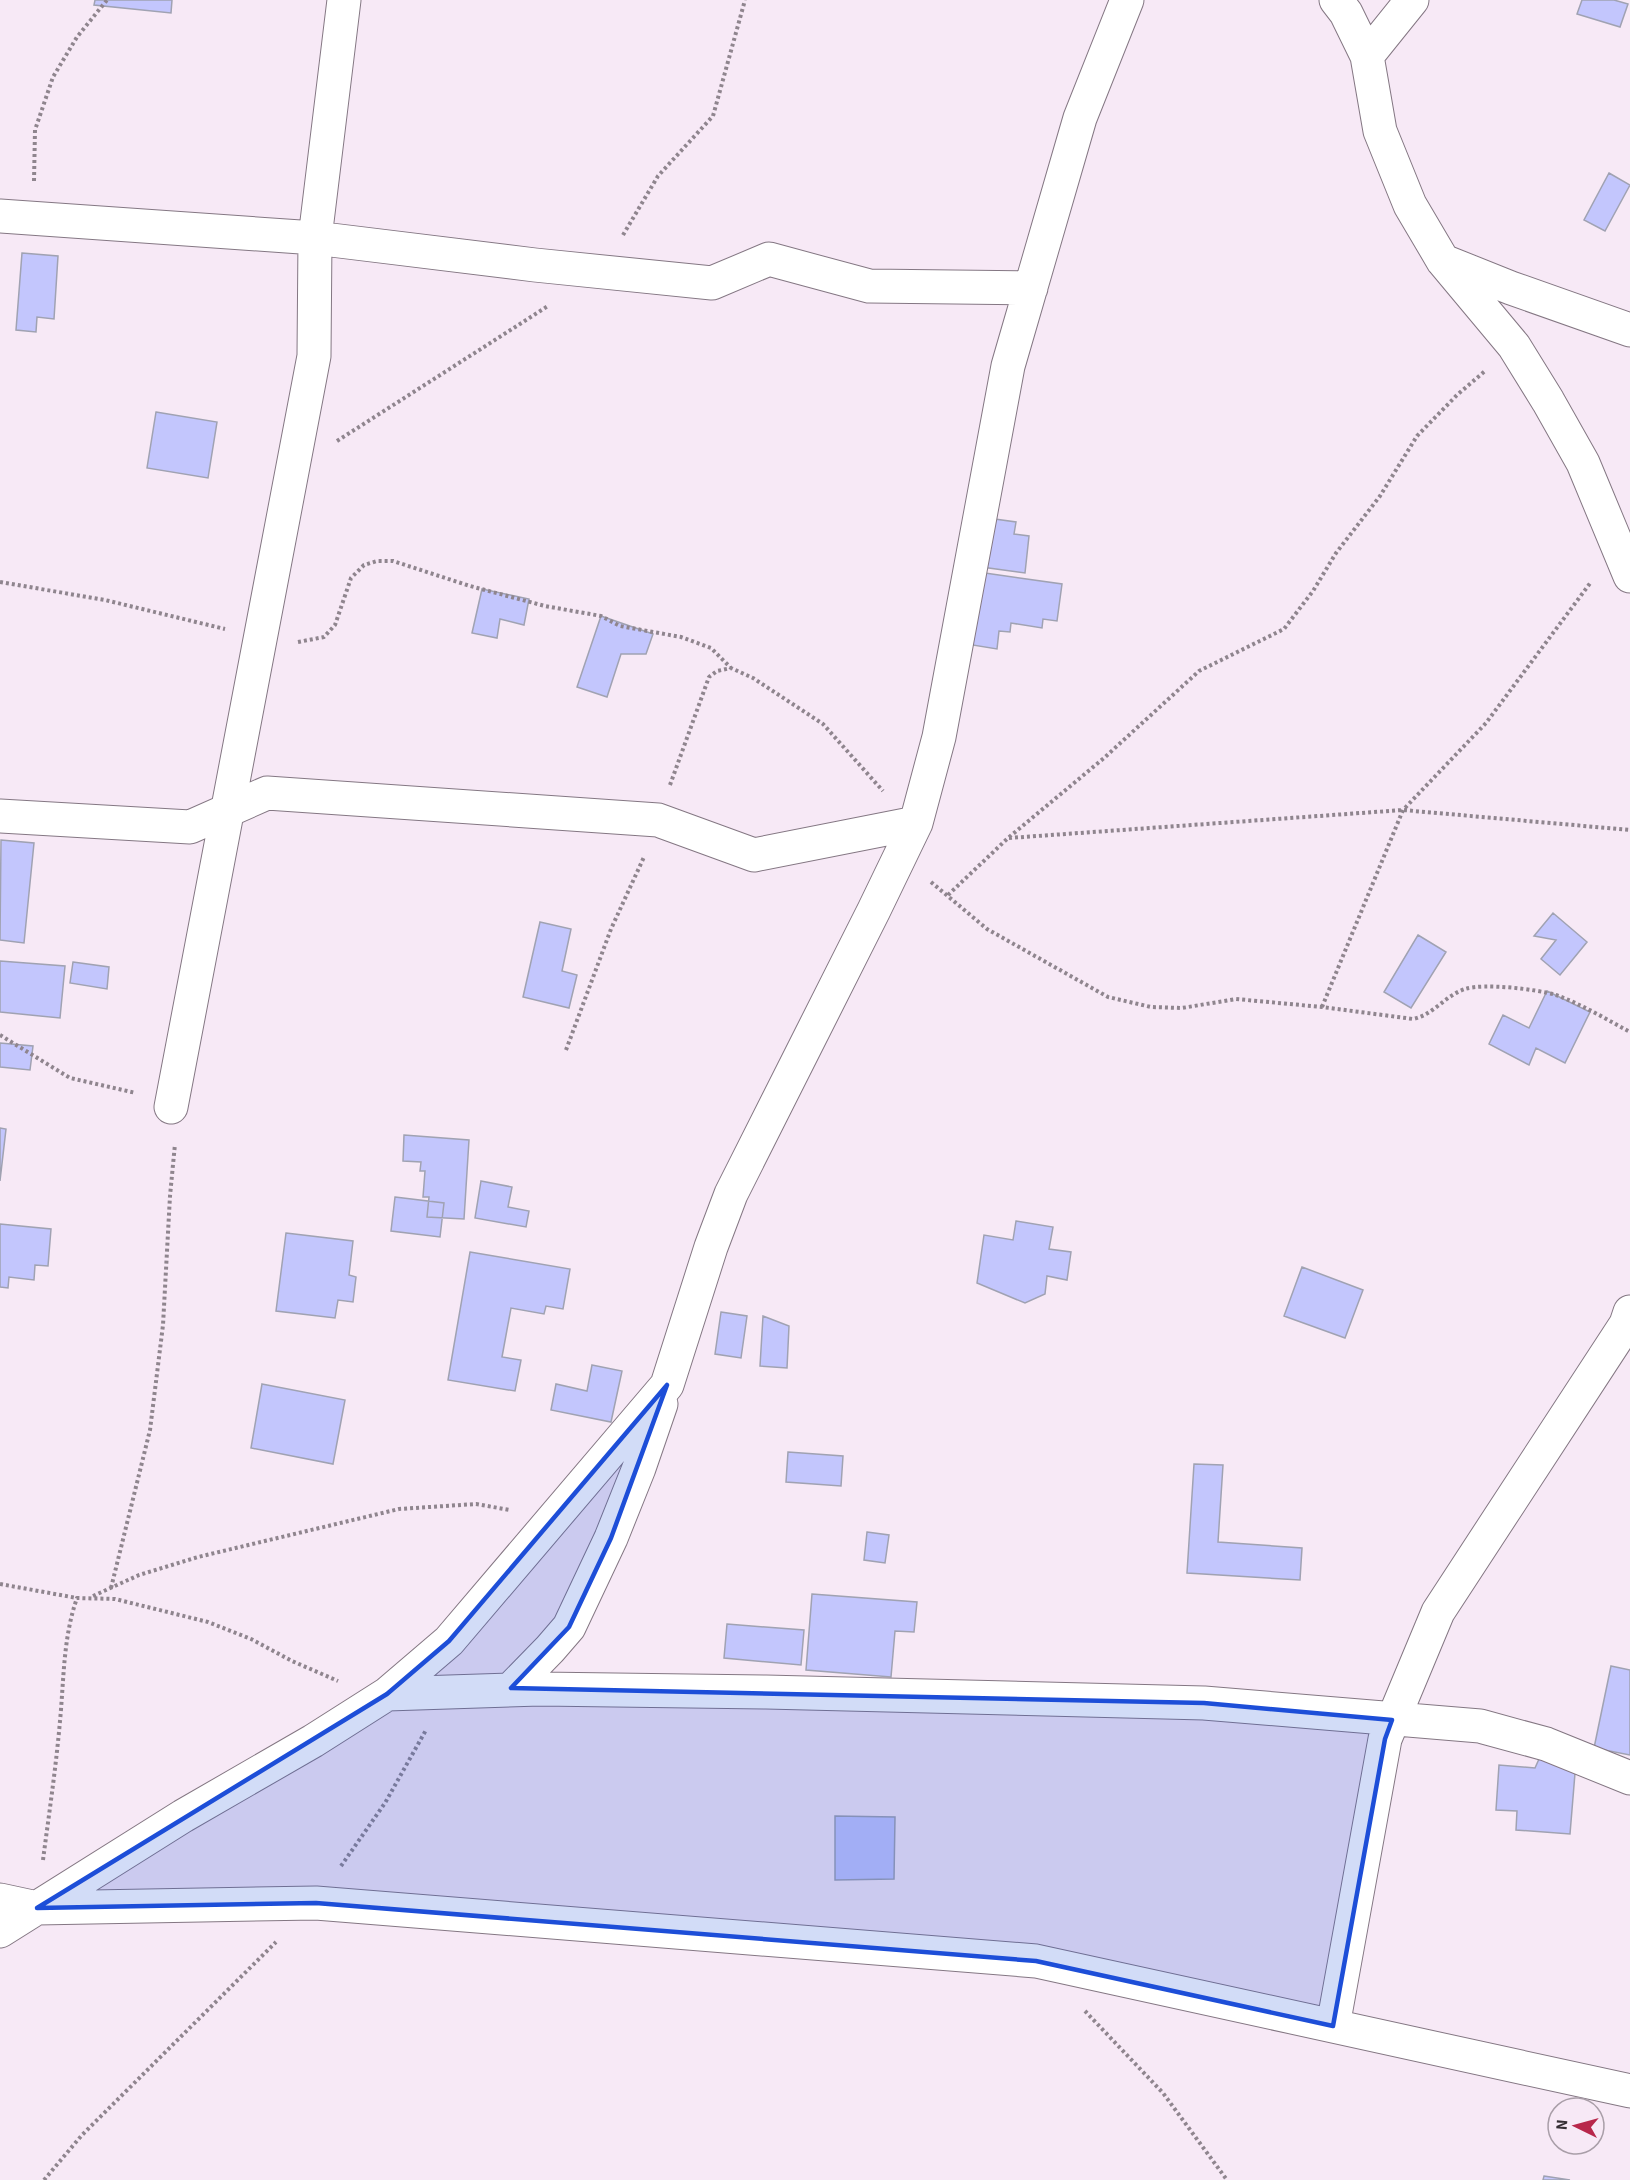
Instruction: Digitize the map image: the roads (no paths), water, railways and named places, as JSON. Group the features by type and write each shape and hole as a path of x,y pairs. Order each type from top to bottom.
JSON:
{"street":[{"path":"171,1107 259,635 314,356 315,237 344,0"},
{"path":"510,1690 569,1627 611,1538 639,1468 711,1247 731,1194 916,823 939,737 1008,366 1080,118 1126,0"},
{"path":"1336,0 1346,13 1367,56 1380,131 1410,205 1443,261 1514,346 1548,401 1583,463 1630,576"},
{"path":"1367,56 1412,0"},
{"path":"16,217 315,237 535,265 712,283 769,259 869,286 1031,288"},
{"path":"1443,261 1630,330"},
{"path":"0,816 190,827 267,793 658,820 754,855 916,823"},
{"path":"1333,2026 1384,1739 1438,1612 1626,1324 1630,1312"},
{"path":"0,1930 183,1816 313,1741 387,1694 449,1641 667,1385"},
{"path":"387,1694 540,1689 1204,1703 1480,1726 1546,1744 1630,1778"},
{"path":"0,1900 37,1908 316,1903 1036,1961 1630,2091"}]}
